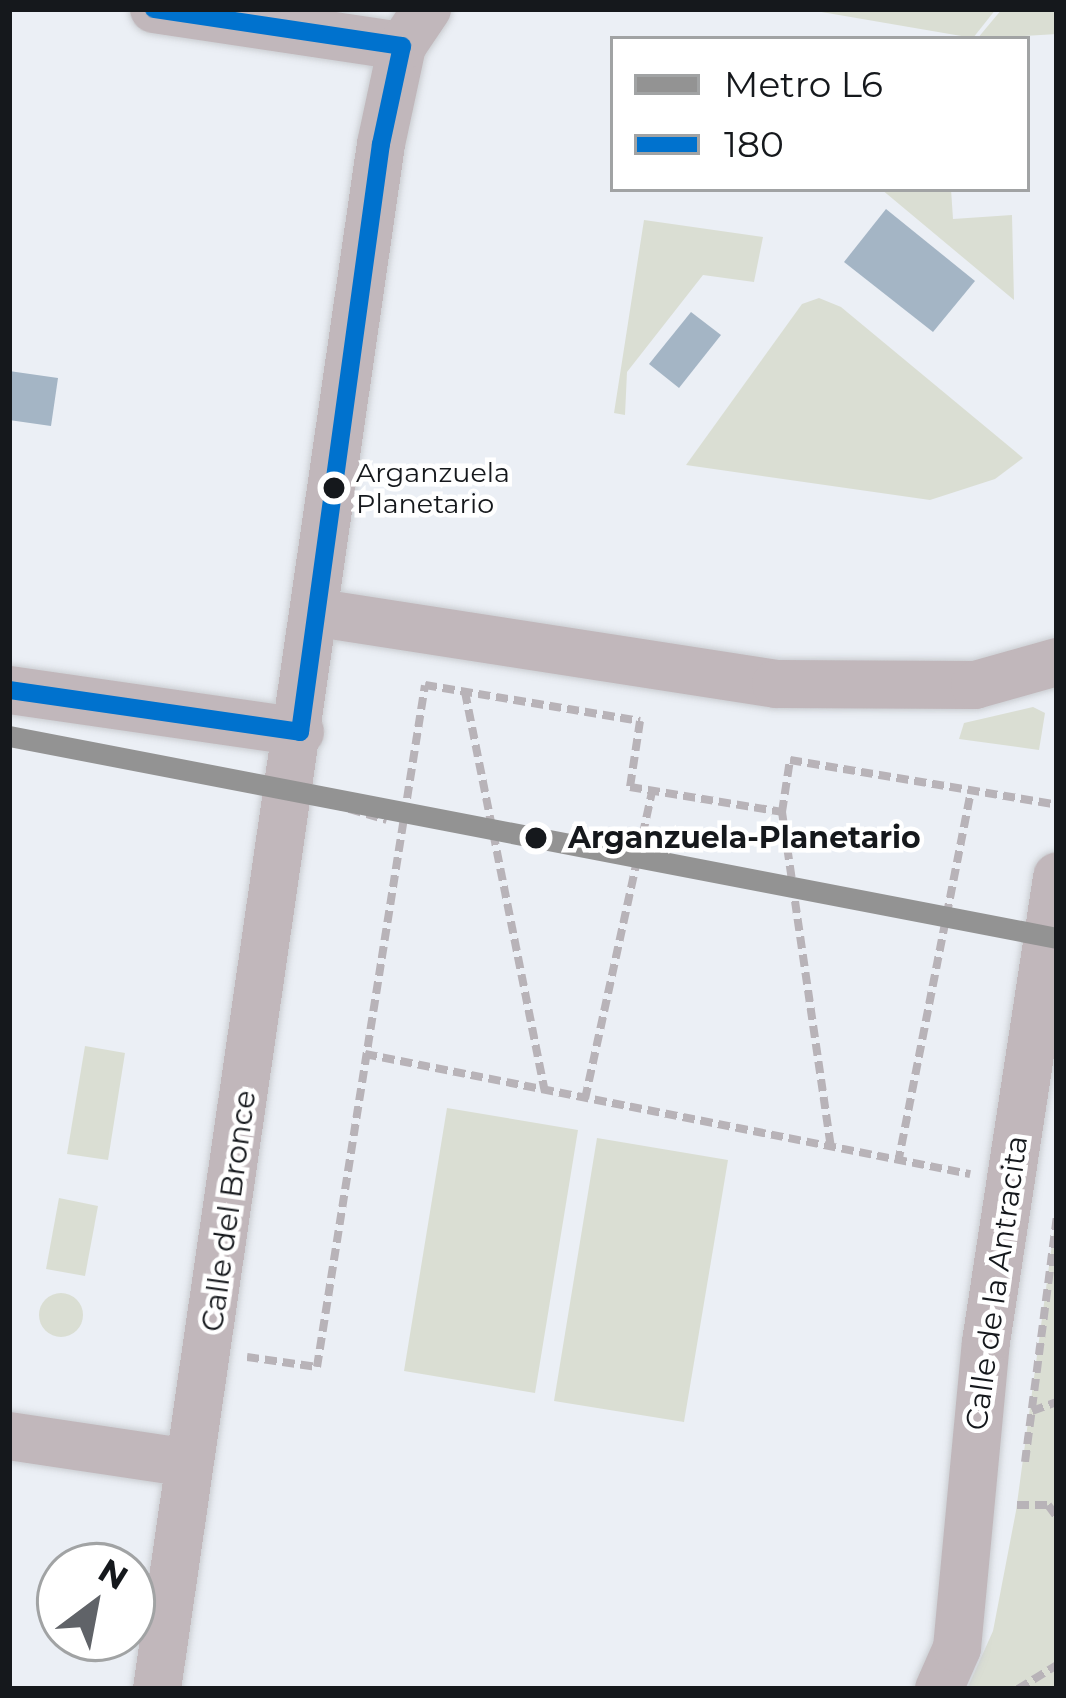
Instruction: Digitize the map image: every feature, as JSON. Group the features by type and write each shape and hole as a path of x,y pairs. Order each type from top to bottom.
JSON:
{"street":[{"path":"154,9 415,28"},
{"name":"Calle del Bronce","path":"157,1689 318,613 381,143 415,28"},
{"path":"318,613 776,684 975,685 1057,662"},
{"path":"9,690 300,732"},
{"name":"Calle de la Antracita","path":"939,1689 957,1648 986,1342 1057,876"},
{"path":"9,1436 189,1463"}],"path":[{"path":"239,1356 317,1366 425,685 640,721 630,787 782,812"},
{"path":"465,692 546,1091"},
{"path":"831,1149 782,812 790,760 1054,804"},
{"path":"585,1100 652,790"},
{"path":"898,1162 971,790"},
{"path":"332,804 387,820"},
{"path":"365,1054 991,1178"},
{"path":"1020,1505 1057,1214"},
{"path":"1044,1313 1057,1300"},
{"path":"1032,1411 1057,1402"},
{"path":"996,1504 1048,1505 1057,1517"},
{"path":"1018,1689 1057,1665"}],"shaded area":[{"path":"804,9 996,9 975,36"},
{"path":"1002,9 1057,9 1057,34 980,36"},
{"path":"885,192 951,192 953,219 1012,215 1014,300"},
{"path":"644,220 763,237 754,282 703,275 627,372 625,415 614,413"},
{"path":"819,298 841,307 1023,458 995,479 930,500 686,465 802,304"},
{"path":"1033,707 1045,713 1039,750 959,739 964,723"},
{"path":"85,1046 125,1053 108,1160 67,1154"},
{"path":"447,1108 578,1130 535,1393 404,1371"},
{"path":"597,1138 728,1160 684,1422 554,1401"},
{"path":"59,1198 98,1206 85,1276 46,1269"},
{"path":"1057,1207 1057,1689 967,1689 993,1631 1016,1511"},
{"path":"61,1293 77,1299 83,1315 77,1331 61,1337 45,1331 39,1315 45,1299"}],"water":[{"path":"886,209 975,281 933,332 844,262"},
{"path":"691,312 721,335 679,388 649,364"},
{"path":"9,371 58,378 51,426 9,420"}],"metro line":[{"name":"L6","path":"9,736 1057,938"}],"transit line":[{"name":"180","path":"9,690 300,732 381,144 402,46 154,9"}],"place":[{"name":"Arganzuela Planetario","path":"334,488"},
{"name":"Arganzuela-Planetario","path":"536,838"}]}
